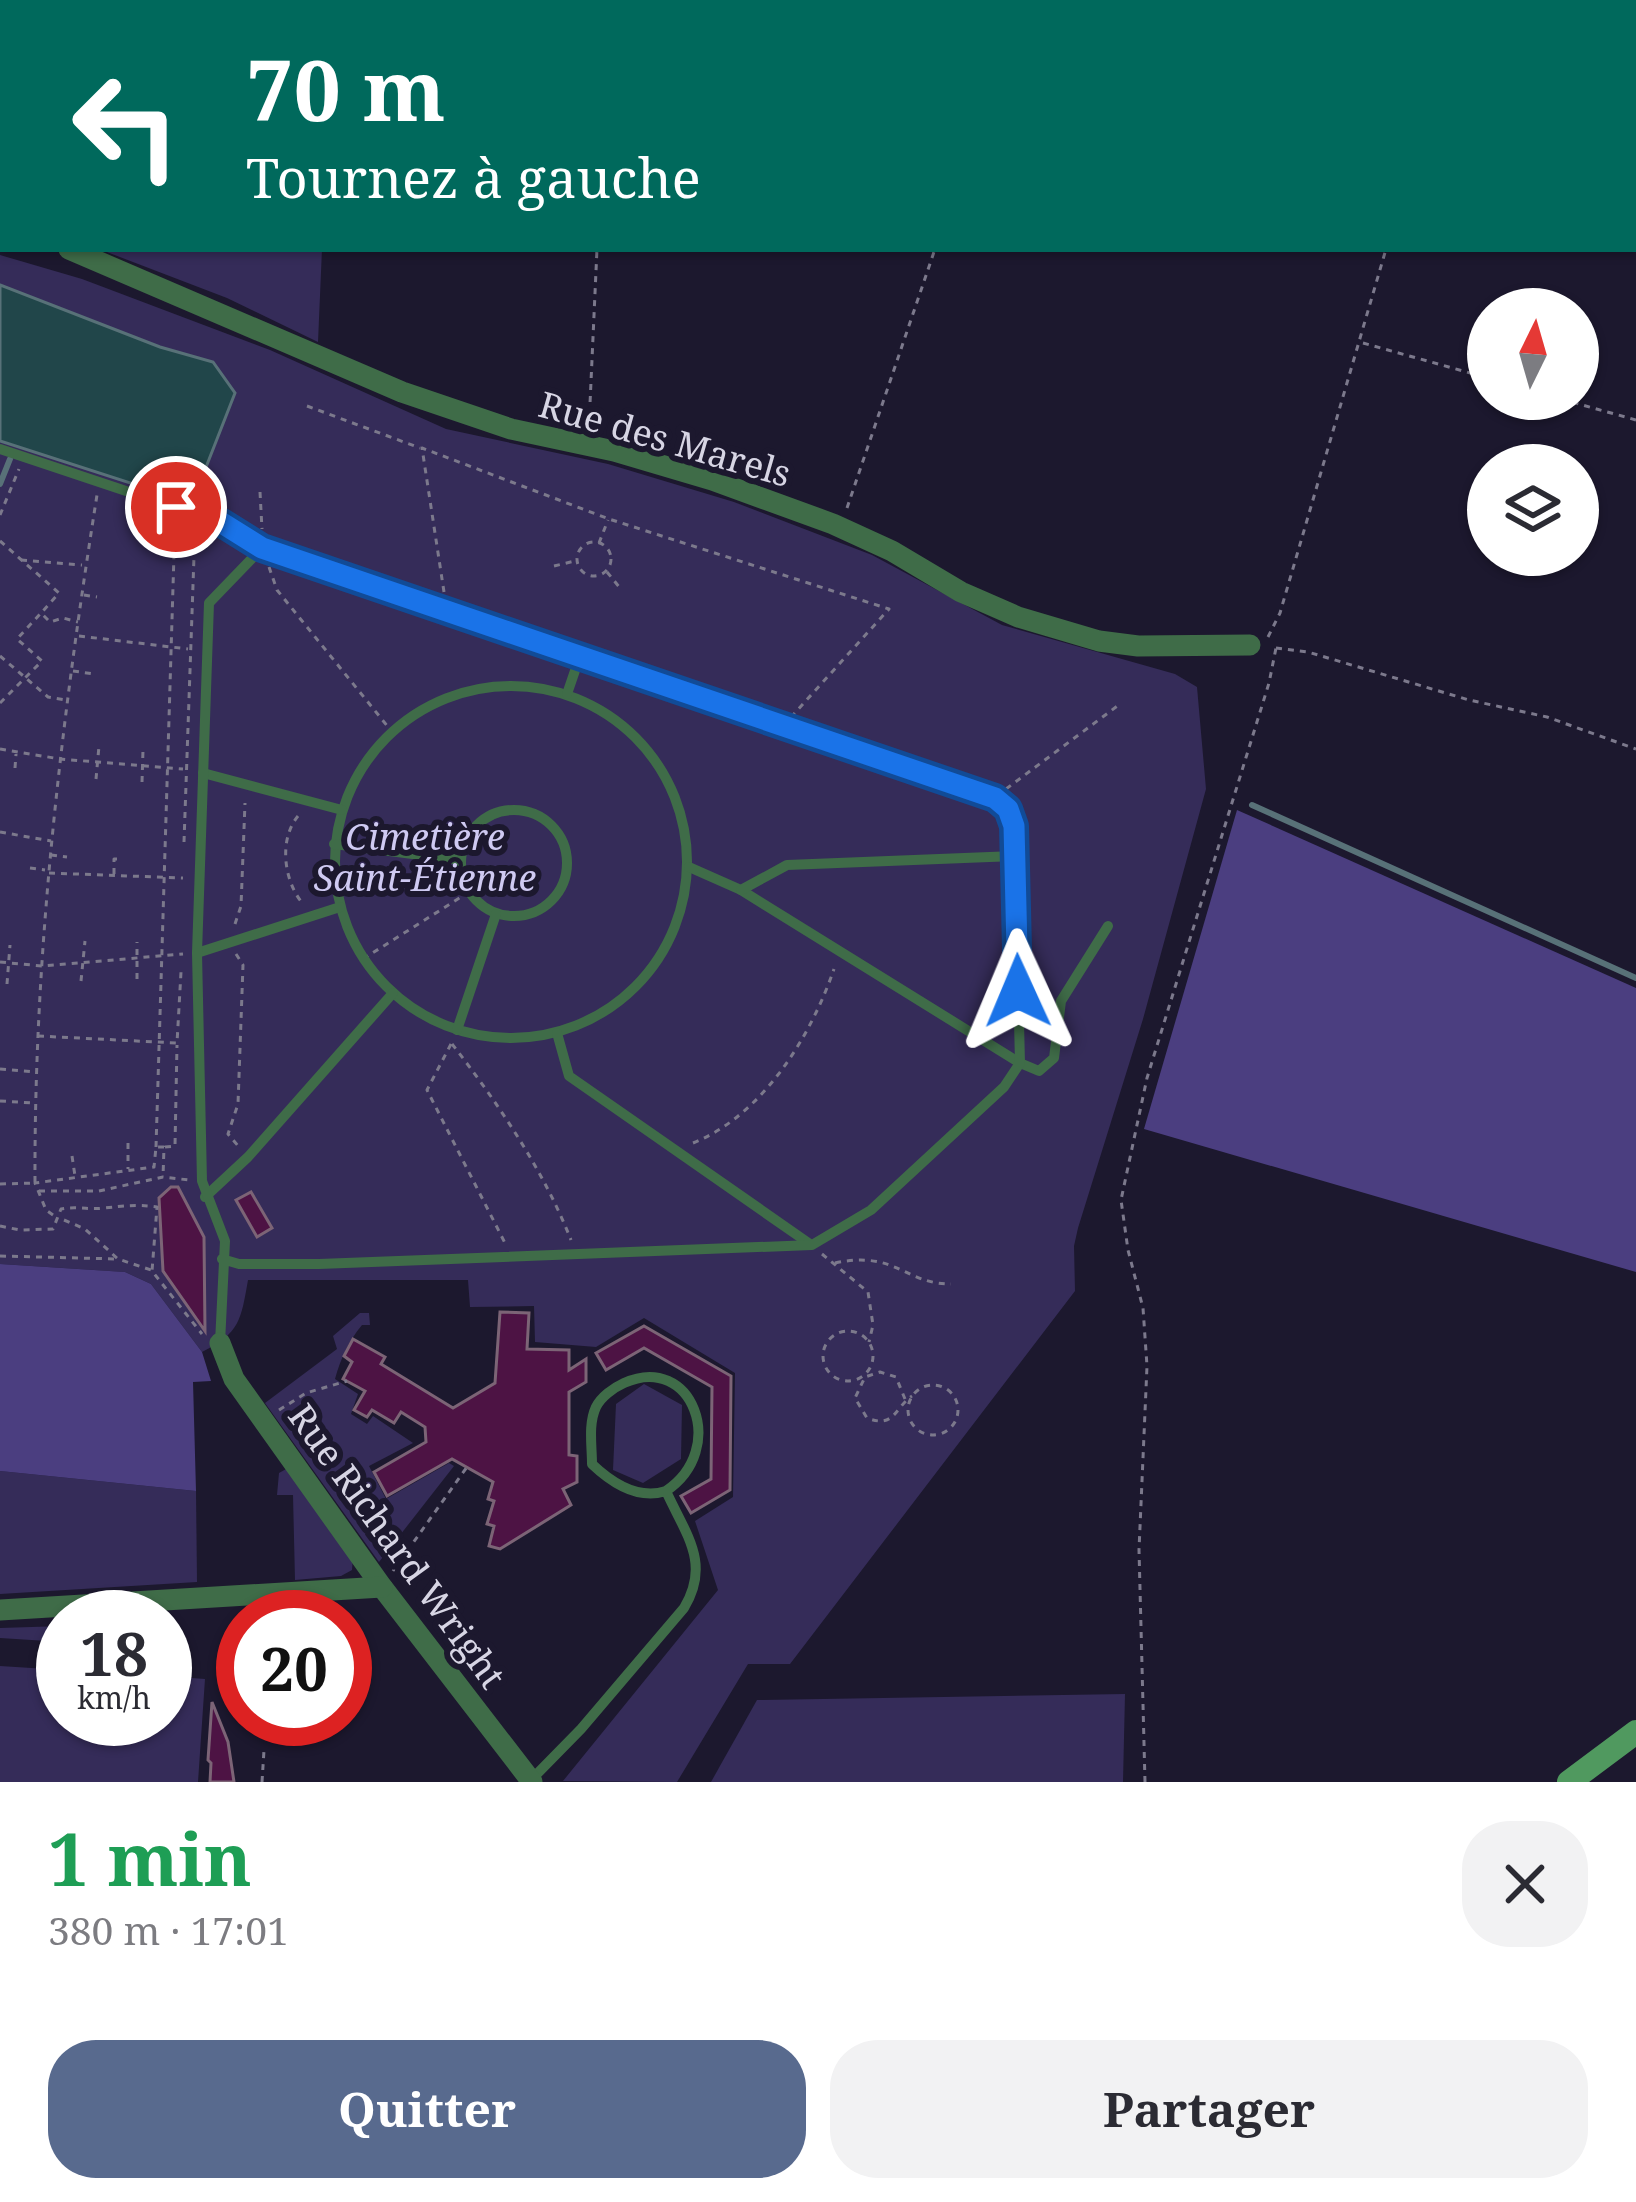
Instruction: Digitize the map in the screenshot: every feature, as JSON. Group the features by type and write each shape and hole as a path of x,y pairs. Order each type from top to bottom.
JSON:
{"street":[{"name":"Rue des Marels","path":"76,252 402,392 511,429 712,480 838,526 961,592 1057,629 1138,646 1250,646"},
{"name":"Rue Richard Wright","path":"220,1343 234,1378 382,1587 531,1781"},
{"path":"0,1610 382,1587"},
{"path":"1569,1782 1636,1732"}],"lane":[{"path":"0,448 222,523 262,548 995,798 1008,809 1014,826 1019,1063 1004,1087 871,1210 812,1245 299,1264 239,1264 222,1259"},
{"path":"220,1343 224,1241 202,1181 197,953 209,603 262,548"},
{"path":"567,694 580,656"},
{"path":"512,685 567,694 617,720 657,760 682,811 689,868 678,923 650,972 609,1010 557,1033 507,1039 454,1036 393,993 363,959 340,907 334,844 342,810 367,760 393,733 406,720 456,694 512,685"},
{"path":"203,773 342,810"},
{"path":"507,810 536,814 558,833 565,847 566,876 551,901 526,915 496,914 469,892 460,860 470,832 493,814 507,810"},
{"path":"334,844 460,860"},
{"path":"741,890 788,865 1016,856"},
{"path":"689,868 741,890 1039,1071 1054,1058 1061,1001 1108,926"},
{"path":"197,953 340,907"},
{"path":"454,1036 496,914"},
{"path":"205,1197 248,1157 393,993"},
{"path":"557,1033 569,1076 812,1245"},
{"path":"646,1376 664,1378 697,1410 697,1460 683,1480 666,1491 650,1496 633,1491 606,1478 592,1464 592,1420 597,1405 622,1384 646,1376"},
{"path":"531,1781 581,1729 684,1608 697,1586 696,1558 666,1491"}],"path":[{"path":"588,446 597,252"},
{"path":"838,526 934,252"},
{"path":"1385,252 1280,613 1264,646 1308,652 1469,700 1547,717 1636,749"},
{"path":"1361,343 1467,373"},
{"path":"307,406 609,519 889,609 783,726"},
{"path":"1599,410 1636,420"},
{"path":"422,448 448,611"},
{"path":"0,515 24,456"},
{"path":"53,1215 46,1210 35,1183 47,872 99,481"},
{"path":"260,492 262,548 277,590 393,733"},
{"path":"0,1184 154,1167 176,507"},
{"path":"186,769 193,535 198,515"},
{"path":"599,543 609,519"},
{"path":"0,541 59,593 17,639 42,661 0,703"},
{"path":"599,543 583,546 577,561 581,571 591,576 606,570"},
{"path":"599,543 610,555 606,570"},
{"path":"20,561 23,557 86,565"},
{"path":"554,566 577,561"},
{"path":"606,570 620,588"},
{"path":"82,595 97,597"},
{"path":"41,614 50,622 63,618 78,622"},
{"path":"76,636 190,649"},
{"path":"1145,1782 1139,1550 1147,1366 1143,1308 1120,1200 1147,1078 1276,648"},
{"path":"0,656 48,698 68,700"},
{"path":"72,670 94,674"},
{"path":"995,798 1120,704"},
{"path":"96,778 99,746"},
{"path":"0,749 60,760 203,773"},
{"path":"142,782 143,750"},
{"path":"14,768 16,752"},
{"path":"248,1157 228,1134 238,1104 243,965 228,943 241,906 242,813 250,786"},
{"path":"309,801 289,826 287,883 313,916"},
{"path":"0,832 51,841"},
{"path":"49,855 67,857"},
{"path":"114,875 114,859 118,859"},
{"path":"30,868 184,878"},
{"path":"363,959 469,892"},
{"path":"82,981 86,941"},
{"path":"137,942 137,979"},
{"path":"8,984 10,945"},
{"path":"675,1150 706,1138 761,1096 819,1013 839,951"},
{"path":"0,962 42,965 197,953"},
{"path":"156,1147 175,1146 182,954"},
{"path":"38,1036 177,1043"},
{"path":"454,1036 560,1213 576,1253"},
{"path":"454,1036 427,1090 512,1255"},
{"path":"0,1069 36,1072"},
{"path":"0,1101 35,1103"},
{"path":"128,1143 128,1171"},
{"path":"163,1178 164,1147"},
{"path":"72,1156 75,1178"},
{"path":"37,1191 99,1191 163,1178 202,1181"},
{"path":"0,1226 53,1229 61,1209 81,1205 99,1210 127,1203 157,1207 152,1271"},
{"path":"64,1220 85,1228 118,1259"},
{"path":"812,1245 868,1292 873,1358 855,1398 867,1418 891,1420 905,1399 924,1386 948,1390 958,1412 951,1427 936,1435 920,1431 908,1411 912,1396"},
{"path":"0,1256 118,1259 152,1271 196,1331 220,1343"},
{"path":"834,1263 856,1258 886,1261 919,1278 951,1284"},
{"path":"153,1260 162,1261"},
{"path":"869,1342 856,1332 839,1332 827,1342 822,1357 829,1372 842,1380 869,1373 896,1377 905,1399"},
{"path":"267,1425 273,1414 306,1394 347,1381"},
{"path":"382,1587 467,1468"},
{"path":"262,1782 264,1750"}],"green space":[{"path":"107,252 322,252 318,342 227,298"},
{"name":"Cimetière Saint-Étienne","path":"0,255 82,279 270,350 446,429 608,464 734,502 872,555 1002,625 1175,674 1197,687 1206,789 1143,1019 1078,1228 1075,1291 790,1664 748,1664 677,1782 563,1781 718,1590 695,1521 733,1497 735,1373 644,1318 596,1347 535,1342 534,1306 470,1307 468,1280 248,1280 237,1324 202,1352 151,1284 125,1272 0,1264"},
{"path":"360,1313 369,1313 370,1325 362,1325 353,1338 335,1379 358,1394 351,1414 367,1424 373,1416 413,1443 369,1466 386,1499 449,1463 454,1466 379,1562 265,1403 337,1349 333,1336"},
{"path":"644,1384 682,1405 681,1459 643,1483 613,1470 616,1404"},
{"path":"288,1468 353,1557 352,1570 341,1576 295,1580 293,1495 277,1495 279,1473"},
{"path":"0,1471 196,1491 197,1582 0,1594"},
{"path":"36,1627 36,1640 0,1638 0,1628"},
{"path":"0,1666 36,1668 36,1746 192,1746 192,1678 205,1679 198,1782 0,1782"},
{"path":"1125,1694 1123,1782 711,1782 757,1700"}],"shaded area":[{"path":"0,285 160,347 213,362 235,393 192,503 0,441"},
{"path":"1237,810 1636,988 1636,1272 1144,1129"},
{"path":"0,1264 125,1272 151,1284 202,1352 211,1381 193,1382 196,1491 0,1471"}],"building":[{"path":"178,1187 204,1237 205,1331 163,1271 159,1198"},
{"path":"251,1192 272,1228 257,1237 236,1200"},
{"path":"500,1312 529,1313 527,1349 569,1350 569,1370 586,1359 586,1382 569,1392 569,1455 577,1456 577,1482 563,1489 571,1505 500,1549 489,1546 494,1526 487,1524 494,1501 488,1499 493,1482 452,1459 387,1496 374,1472 426,1442 425,1427 401,1412 394,1423 372,1410 367,1417 354,1410 365,1391 343,1379 352,1362 344,1356 353,1339 385,1357 381,1364 453,1408 495,1383"},
{"path":"644,1326 731,1376 730,1490 691,1513 681,1496 711,1479 712,1387 644,1348 606,1370 596,1353"},
{"path":"212,1702 216,1746 229,1746 234,1782 210,1782"}],"waterway":[{"path":"0,484 10,459"},
{"path":"1252,805 1636,978"}],"route":[{"path":"176,507 222,523 262,548 995,798 1008,809 1014,826 1018,991"}]}
